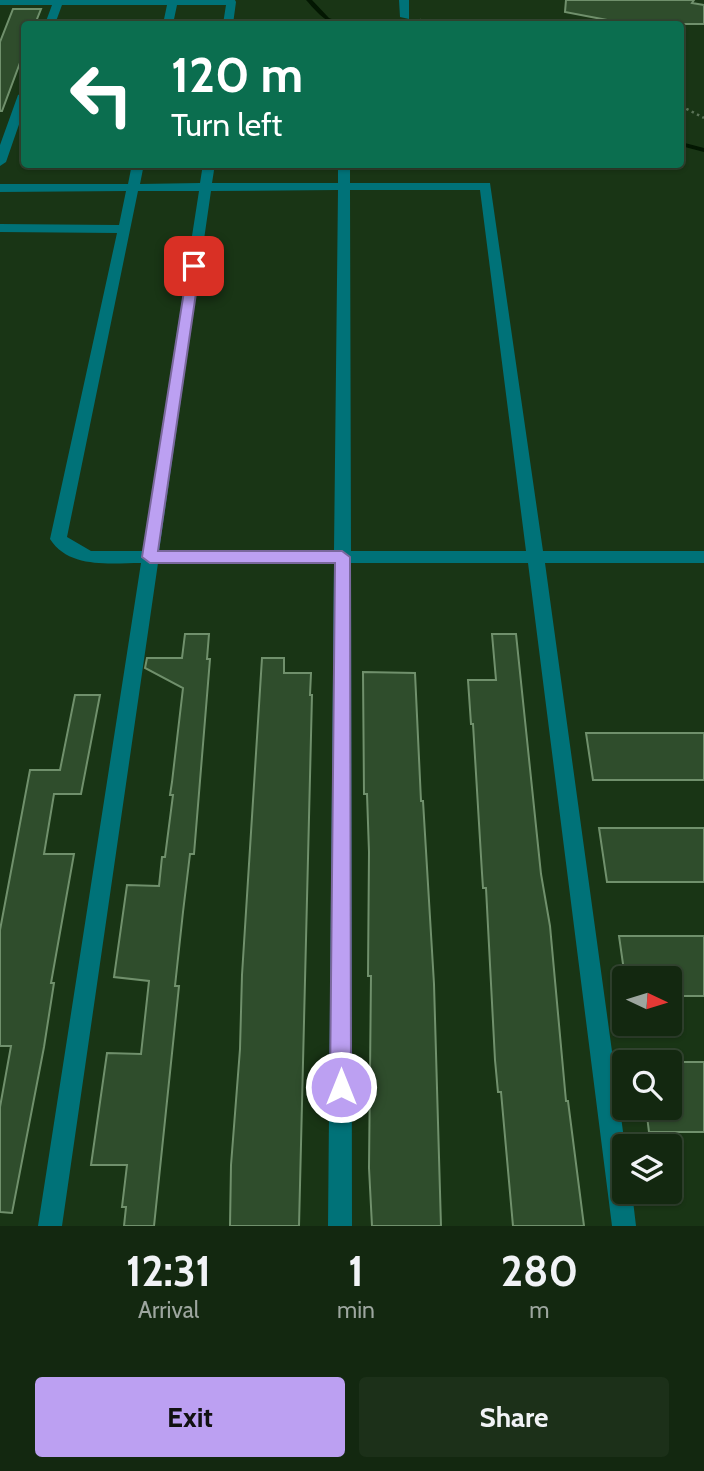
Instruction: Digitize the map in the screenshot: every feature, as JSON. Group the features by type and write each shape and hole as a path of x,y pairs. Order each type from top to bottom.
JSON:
{"street":[{"path":"404,0 405,18"},
{"path":"51,21 59,1"},
{"path":"0,2 231,2 228,21"},
{"path":"169,21 173,2"},
{"path":"0,162 21,103"},
{"path":"137,168 58,539 76,552 91,557 704,557"},
{"path":"50,1226 208,168"},
{"path":"340,1226 344,168"},
{"path":"0,188 485,186 624,1226"},
{"path":"0,228 124,229"}],"path":[{"path":"684,108 704,118"}],"building":[{"path":"566,0 694,0 692,3 704,5 704,24 684,24 684,21 606,21 565,12"},
{"path":"13,9 41,9 36,21 21,21 21,60 2,111 0,111 0,42"},
{"path":"185,634 209,634 207,659 210,659 194,854 190,854 175,986 179,986 154,1226 124,1226 126,1207 122,1207 127,1165 91,1165 107,1053 141,1054 149,981 114,977 127,885 159,886 173,795 170,795 183,688 145,668 147,658 182,658"},
{"path":"492,634 516,634 541,874 550,926 566,1101 584,1226 513,1226 501,1092 498,1092 495,1060 486,888 483,888 468,680 496,680"},
{"path":"262,658 284,658 284,673 311,673 299,1226 230,1226 231,1165"},
{"path":"363,672 415,673 434,984 441,1226 372,1226 369,1168 369,852 367,794 364,794"},
{"path":"75,695 100,695 81,794 54,794 44,854 74,854 51,983 54,983 44,1047 12,1213 0,1212 0,1107 11,1046 0,1046 0,930 30,770 60,770"},
{"path":"586,733 704,733 704,780 593,780"},
{"path":"599,828 704,828 704,882 607,882"},
{"path":"619,936 704,936 704,996 682,996 682,966 623,966"},
{"path":"682,1062 704,1062 704,1132 649,1132 648,1120 682,1120"}],"waterway":[{"path":"309,0 327,19 333,21"},
{"path":"684,145 704,150"}],"route":[{"path":"194,266 150,557 342,557 341,1087"}]}
